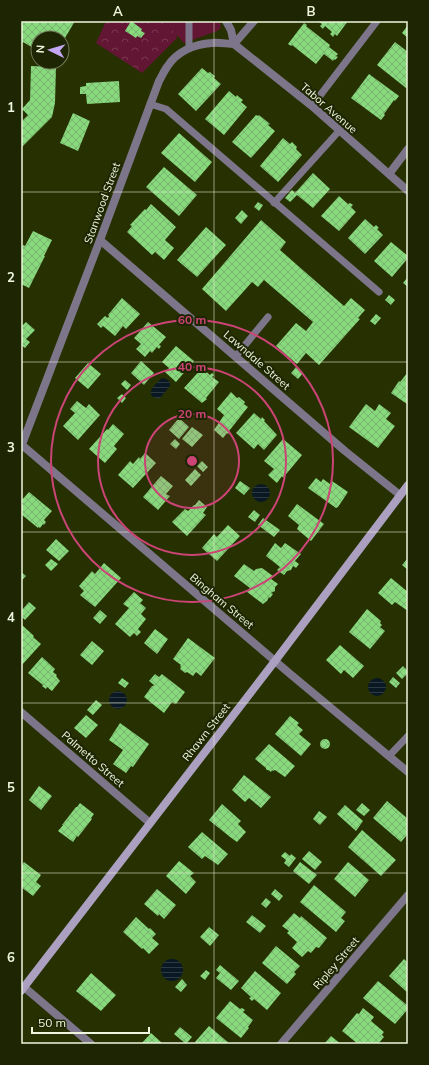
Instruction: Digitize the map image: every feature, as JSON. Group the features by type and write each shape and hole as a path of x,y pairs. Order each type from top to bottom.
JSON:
{"main road":[{"name":"Rhawn Street","path":"22,989 275,661 408,485"}],"street":[{"path":"226,21 231,30 234,44"},
{"path":"234,44 254,21"},
{"name":"Stanwood Street","path":"22,446 159,81 167,66 176,55 189,48 201,44 234,44"},
{"name":"Tabor Avenue","path":"234,44 312,106 408,191"},
{"path":"389,174 408,149"},
{"name":"Lawndale Street","path":"100,240 345,451 400,495"},
{"name":"Bingham Street","path":"22,446 408,772"},
{"name":"Palmetto Street","path":"21,712 150,823"},
{"name":"Ripley Street","path":"281,1044 408,895"},
{"path":"22,989 91,1044"}],"lane":[{"path":"188,21 189,48"},
{"path":"312,106 377,21"},
{"path":"150,104 166,109 379,292"},
{"path":"274,203 339,131"},
{"path":"236,356 268,317"},
{"path":"389,756 408,736"}],"green space":[{"path":"106,21 174,21 177,38 142,73 96,43"},
{"path":"164,21 218,21 221,25 220,29 217,31 184,43"}],"water":[{"path":"163,378 168,380 170,386 160,398 154,397 151,395 151,391"},
{"path":"261,484 267,487 270,493 267,499 261,502 255,499 252,493 255,487"},
{"path":"377,678 383,681 386,687 383,693 377,696 371,693 368,687 371,681"},
{"path":"118,691 124,694 127,700 124,706 118,709 112,706 109,700 112,694"},
{"path":"172,959 180,962 183,970 180,978 172,981 164,978 161,970 164,962"}],"building":[{"path":"24,21 75,21 70,30 30,30 30,46 23,42 21,45 21,25"},
{"path":"131,21 145,33 141,38 137,36 136,38 125,31"},
{"path":"317,21 348,21 337,36 335,34 333,37 330,34 332,32 325,26 323,29 320,26 322,24"},
{"path":"304,23 330,45 329,47 338,54 336,56 338,57 335,60 334,59 333,61 324,54 316,64 292,45 291,46 288,44"},
{"path":"408,25 408,38 402,33"},
{"path":"395,42 408,52 408,86 406,88 377,65"},
{"path":"202,68 215,76 214,78 221,84 196,111 178,94"},
{"path":"31,70 56,70 55,103 52,117 21,148 21,122 28,115 22,109 30,100"},
{"path":"369,74 399,96 395,101 394,100 381,120 351,98"},
{"path":"119,81 120,102 87,104 86,94 80,94 80,87 86,86 86,83"},
{"path":"229,91 236,97 237,95 243,100 241,102 247,107 224,135 205,119"},
{"path":"73,113 90,121 78,151 60,143"},
{"path":"256,115 259,115 270,124 268,125 275,131 251,158 232,142"},
{"path":"179,133 212,162 195,182 161,153"},
{"path":"283,138 290,144 292,142 302,155 278,182 260,166"},
{"path":"164,167 197,195 179,216 146,187"},
{"path":"313,173 330,189 313,208 297,195 290,202 285,198 292,190 295,193"},
{"path":"339,196 348,204 350,203 353,205 351,207 356,212 339,231 321,216"},
{"path":"258,202 263,205 259,211 254,207"},
{"path":"151,204 176,227 165,240 174,248 164,260 155,252 152,255 127,232 132,226 130,225"},
{"path":"242,210 248,216 241,224 235,218"},
{"path":"365,219 374,227 376,225 379,228 377,229 383,235 365,254 348,238"},
{"path":"261,220 286,242 280,250 344,306 351,298 365,310 358,318 360,319 319,365 306,353 297,364 276,346 296,323 306,331 313,322 264,280 258,287 252,282 226,311 202,289"},
{"path":"206,227 226,245 197,277 177,260"},
{"path":"33,231 52,240 29,288 21,284 21,250 23,245 25,246"},
{"path":"391,242 408,256 408,258 392,277 374,261"},
{"path":"408,277 408,287 403,283"},
{"path":"389,295 395,300 391,305 385,300"},
{"path":"122,298 140,314 126,329 123,326 115,336 103,326 101,328 97,324 105,316 108,318 108,315"},
{"path":"376,314 381,318 375,325 370,321"},
{"path":"26,322 35,330 26,339 30,342 25,348 21,345 21,325 22,326"},
{"path":"148,322 166,337 159,345 161,346 159,349 157,347 152,353 150,351 145,357 136,349 141,344 134,338"},
{"path":"176,346 194,361 176,382 165,372 169,368 162,362"},
{"path":"141,361 154,373 144,385 131,373"},
{"path":"88,363 101,374 88,389 75,378"},
{"path":"296,367 303,373 298,379 291,373"},
{"path":"202,368 210,375 212,373 214,375 212,377 219,382 206,398 207,399 202,403 184,388"},
{"path":"408,372 407,404 391,393 399,381 400,382"},
{"path":"125,380 131,385 127,390 121,384"},
{"path":"231,392 237,398 239,397 245,402 244,404 248,407 229,431 230,432 223,438 214,430 224,415 217,409"},
{"path":"122,394 126,398 122,403 117,398"},
{"path":"77,401 86,408 89,404 100,415 78,440 63,426 75,413 70,409"},
{"path":"366,404 375,411 379,404 391,413 386,419 395,426 378,448 349,427"},
{"path":"254,413 261,419 262,417 277,435 264,450 258,444 254,449 236,433"},
{"path":"179,418 189,427 179,439 169,430"},
{"path":"113,424 124,434 114,446 117,449 105,463 89,449"},
{"path":"192,427 203,435 192,447 182,439"},
{"path":"175,439 180,444 176,449 170,444"},
{"path":"283,439 302,455 277,483 268,475 274,469 264,461"},
{"path":"145,453 156,463 133,488 118,475 130,461 133,464"},
{"path":"202,461 208,467 203,472 197,466"},
{"path":"195,469 201,475 191,486 185,480"},
{"path":"161,476 173,486 166,494 170,496 158,510 143,497"},
{"path":"316,478 321,482 323,479 330,484 332,481 348,492 338,507 336,508 308,488"},
{"path":"240,481 250,488 244,495 235,488"},
{"path":"29,492 52,511 44,520 46,522 44,525 43,524 40,528 21,514 21,506 23,503 21,501"},
{"path":"199,500 207,507 203,513 206,515 187,536 172,522 185,509 188,511"},
{"path":"297,504 324,524 311,541 297,529 299,525 288,516"},
{"path":"254,510 260,515 255,522 248,517"},
{"path":"263,518 280,530 274,537 258,525"},
{"path":"228,525 240,536 217,561 202,548 214,534 217,537"},
{"path":"56,539 69,551 59,561 46,550"},
{"path":"275,543 281,548 285,543 301,554 295,561 299,564 296,568 293,566 291,570 287,571 284,575 277,570 280,567 266,556"},
{"path":"408,558 408,570 402,565"},
{"path":"51,559 58,564 51,571 45,565"},
{"path":"104,563 121,578 95,607 80,595 84,591 79,586 92,571 95,574"},
{"path":"244,564 254,571 262,568 273,576 271,579 278,584 275,587 275,591 271,593 273,594 270,598 269,597 263,604 247,592 250,588 234,576"},
{"path":"21,572 26,576 21,581"},
{"path":"391,578 408,592 408,611 395,602 392,605 378,593"},
{"path":"134,592 143,600 140,603 146,608 141,614 146,619 138,629 141,632 137,636 134,633 130,637 115,624 129,608 123,604"},
{"path":"29,602 36,608 25,620 21,616 21,611"},
{"path":"367,609 381,621 380,623 382,625 380,627 385,631 370,649 349,632"},
{"path":"100,610 107,616 100,624 93,618"},
{"path":"22,625 41,644 21,666 21,626"},
{"path":"155,629 168,639 157,654 144,643"},
{"path":"188,638 215,658 201,676 196,672 193,676 187,672 185,673 180,669 181,665 173,659"},
{"path":"92,641 104,651 92,665 80,655"},
{"path":"340,645 364,666 353,678 344,670 341,674 326,660"},
{"path":"42,657 55,669 53,672 57,675 56,676 60,681 52,691 47,687 46,689 42,686 43,685 28,673"},
{"path":"403,666 408,673 402,679 396,673"},
{"path":"155,674 159,677 162,674 185,692 176,704 172,702 164,713 144,697 154,685 149,681"},
{"path":"393,677 400,683 396,688 389,682"},
{"path":"122,678 129,683 125,688 118,683"},
{"path":"96,700 102,705 93,715 87,710"},
{"path":"86,715 98,725 86,738 74,728"},
{"path":"290,716 299,723 297,725 303,730 299,734 311,744 301,756 275,734"},
{"path":"120,723 149,744 133,767 131,766 126,773 113,764 123,750 109,740"},
{"path":"323,739 327,739 329,740 329,748 323,749 320,746 320,742"},
{"path":"269,744 295,766 285,777 275,770 272,770 271,772 267,770 255,759"},
{"path":"244,775 271,797 261,808 249,798 245,802 232,790"},
{"path":"39,786 52,796 41,810 29,800"},
{"path":"387,801 408,819 408,837 407,835 401,842 373,818"},
{"path":"80,803 94,814 91,818 92,819 73,842 58,831"},
{"path":"362,803 370,810 364,816 356,810"},
{"path":"222,804 241,821 238,824 246,832 237,842 209,820"},
{"path":"345,805 363,821 356,831 337,814"},
{"path":"319,811 327,817 320,825 313,819"},
{"path":"362,830 396,860 381,876 348,847"},
{"path":"202,832 228,854 218,865 205,856 202,859 188,847"},
{"path":"309,851 322,862 315,870 302,859"},
{"path":"285,852 296,858 289,867 284,863 286,860 281,856"},
{"path":"179,861 194,873 190,876 196,882 186,894 166,876"},
{"path":"24,862 41,875 36,882 41,886 33,896 21,887 21,866"},
{"path":"300,862 317,875 309,884 293,871"},
{"path":"348,862 369,880 355,897 334,879"},
{"path":"314,885 346,912 341,918 345,921 336,932 300,902"},
{"path":"157,889 176,905 164,919 144,904"},
{"path":"275,889 283,896 279,901 271,894"},
{"path":"266,898 271,902 266,908 261,904"},
{"path":"294,913 300,918 301,916 327,938 319,948 316,947 311,953 308,951 302,957 292,948 297,942 287,933 289,931 282,926"},
{"path":"252,915 266,926 260,933 246,922"},
{"path":"136,917 156,934 152,938 159,944 149,954 123,932"},
{"path":"209,927 219,935 210,946 200,937"},
{"path":"276,946 300,966 294,972 296,974 287,984 262,963"},
{"path":"404,959 408,963 408,993 389,976"},
{"path":"220,965 239,981 231,990 216,978 220,973 216,970"},
{"path":"206,970 210,973 205,980 200,976"},
{"path":"255,971 281,993 267,1010 254,999 252,1001 249,998 251,997 241,988"},
{"path":"91,973 116,995 101,1011 76,991"},
{"path":"182,979 187,985 181,992 175,987"},
{"path":"378,981 408,1006 408,1009 395,1024 363,998"},
{"path":"230,1001 240,1009 242,1008 245,1010 243,1012 253,1020 241,1038 216,1018"},
{"path":"363,1008 374,1017 371,1021 384,1032 382,1035 384,1037 378,1044 358,1044 342,1031"},
{"path":"209,1026 230,1044 197,1044 195,1042"},
{"path":"180,1027 192,1037 186,1044 174,1034"},
{"path":"151,1033 162,1043 162,1044 141,1044"},
{"path":"331,1036 341,1044 324,1044"}]}
